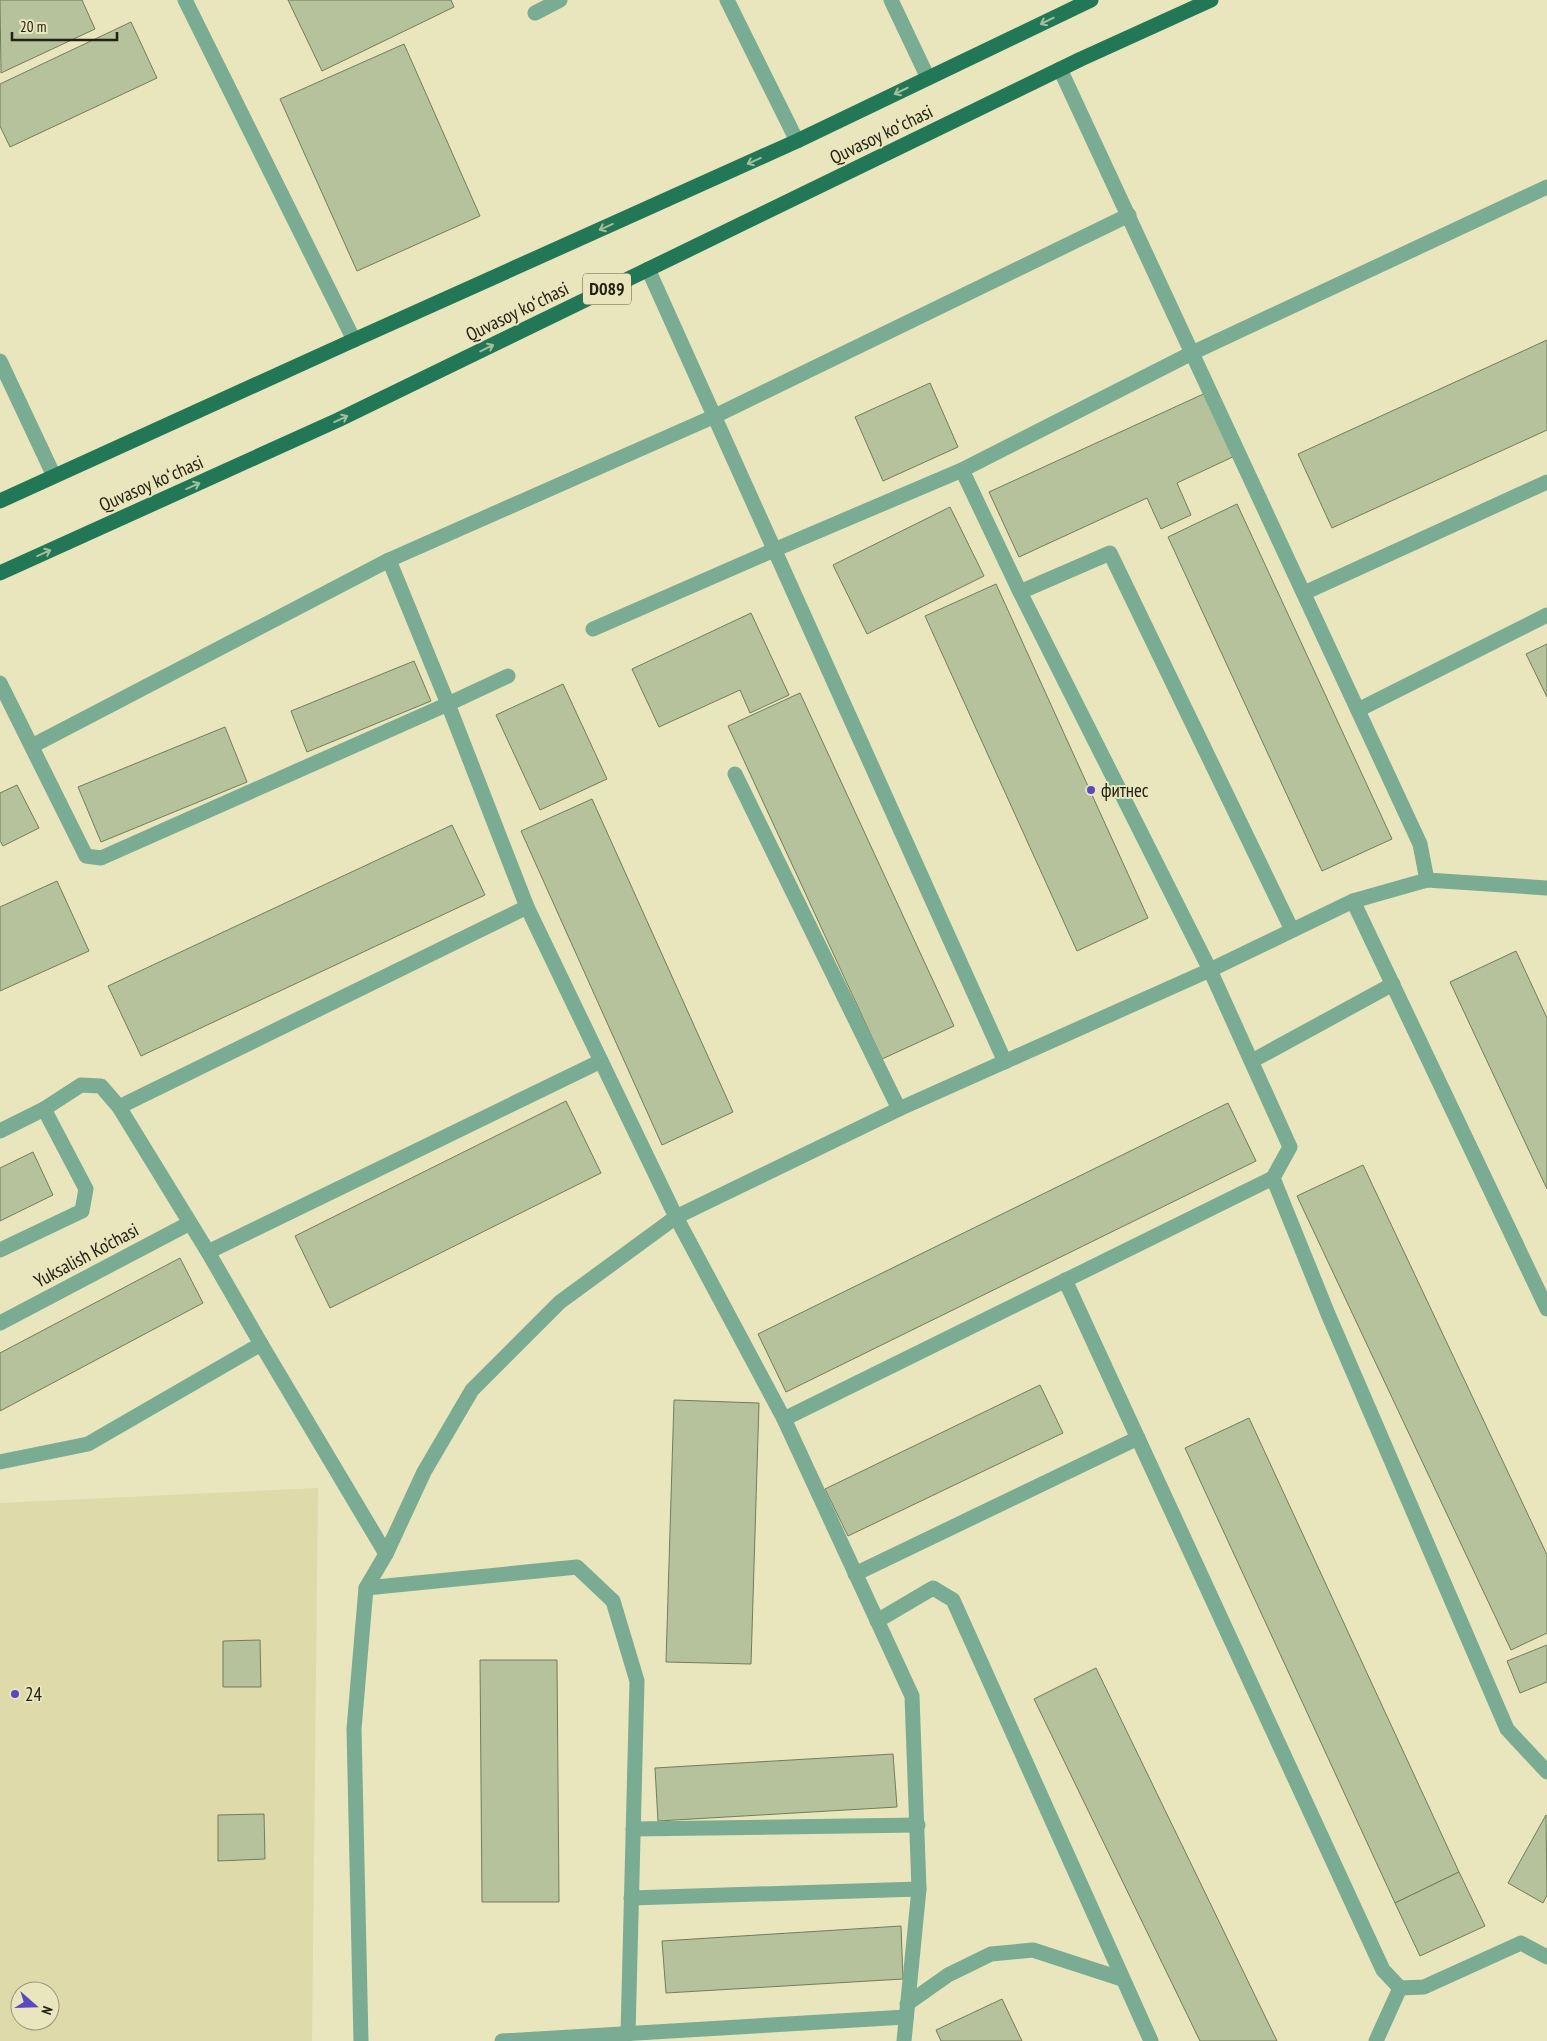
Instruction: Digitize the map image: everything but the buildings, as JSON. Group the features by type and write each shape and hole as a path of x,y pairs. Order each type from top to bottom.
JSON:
{"main road":[{"name":"Quvasoy koʻchasi","path":"1,497 54,476 797,141 1091,0"},
{"name":"Quvasoy koʻchasi","path":"0,573 338,420 1060,69 1211,0"}],"lane":[{"path":"185,0 354,340"},
{"path":"535,13 560,0"},
{"path":"727,0 797,141"},
{"path":"891,0 928,78"},
{"path":"1060,69 1420,844 1427,880"},
{"path":"593,630 962,470 1192,352 1547,187"},
{"path":"32,746 389,560 714,416 1129,215"},
{"path":"648,269 1004,1062"},
{"path":"0,361 54,476"},
{"path":"784,1419 1273,1178 1290,1148 1210,970 1020,592 962,470"},
{"path":"1304,592 1547,482"},
{"path":"1020,592 1110,553 1292,930"},
{"path":"389,560 448,704 527,907 676,1217 784,1419 912,1696 919,1889 904,2041"},
{"path":"1358,710 1547,615"},
{"path":"0,683 86,856 101,858 508,676"},
{"path":"735,774 899,1109"},
{"path":"361,2041 354,1729 366,1588 386,1554 424,1472 472,1390 560,1302 676,1217 899,1109 1210,970 1353,901 1427,880 1547,888"},
{"path":"1353,901 1547,1309"},
{"path":"118,1107 527,907"},
{"path":"1252,1061 1392,984"},
{"path":"208,1252 601,1061"},
{"path":"0,1131 44,1109 81,1085 101,1086 118,1107 208,1252 386,1554"},
{"path":"0,1250 82,1211 86,1189 44,1109"},
{"path":"1273,1178 1328,1314 1507,1729 1547,1772"},
{"name":"Yuksalish Ko’chasi","path":"0,1323 190,1223"},
{"path":"1065,1280 1383,1970 1400,1988 1424,1988 1521,1943 1547,1957"},
{"path":"0,1462 88,1444 261,1344"},
{"path":"856,1574 1138,1438"},
{"path":"366,1588 577,1567 613,1601 637,1681 628,2034"},
{"path":"877,1620 933,1588 953,1600 1151,2041"},
{"path":"633,1829 918,1825"},
{"path":"632,1898 919,1889"},
{"path":"502,2041 628,2034 662,2036 906,2011 948,1975 991,1954 1033,1950 1122,1979"},
{"path":"1376,2041 1400,1988"}],"shaded area":[{"path":"318,1488 312,2041 0,2041 0,1503"}],"place":[{"name":"фитнес","path":"1091,790"},
{"name":"24","path":"15,1694"}]}
